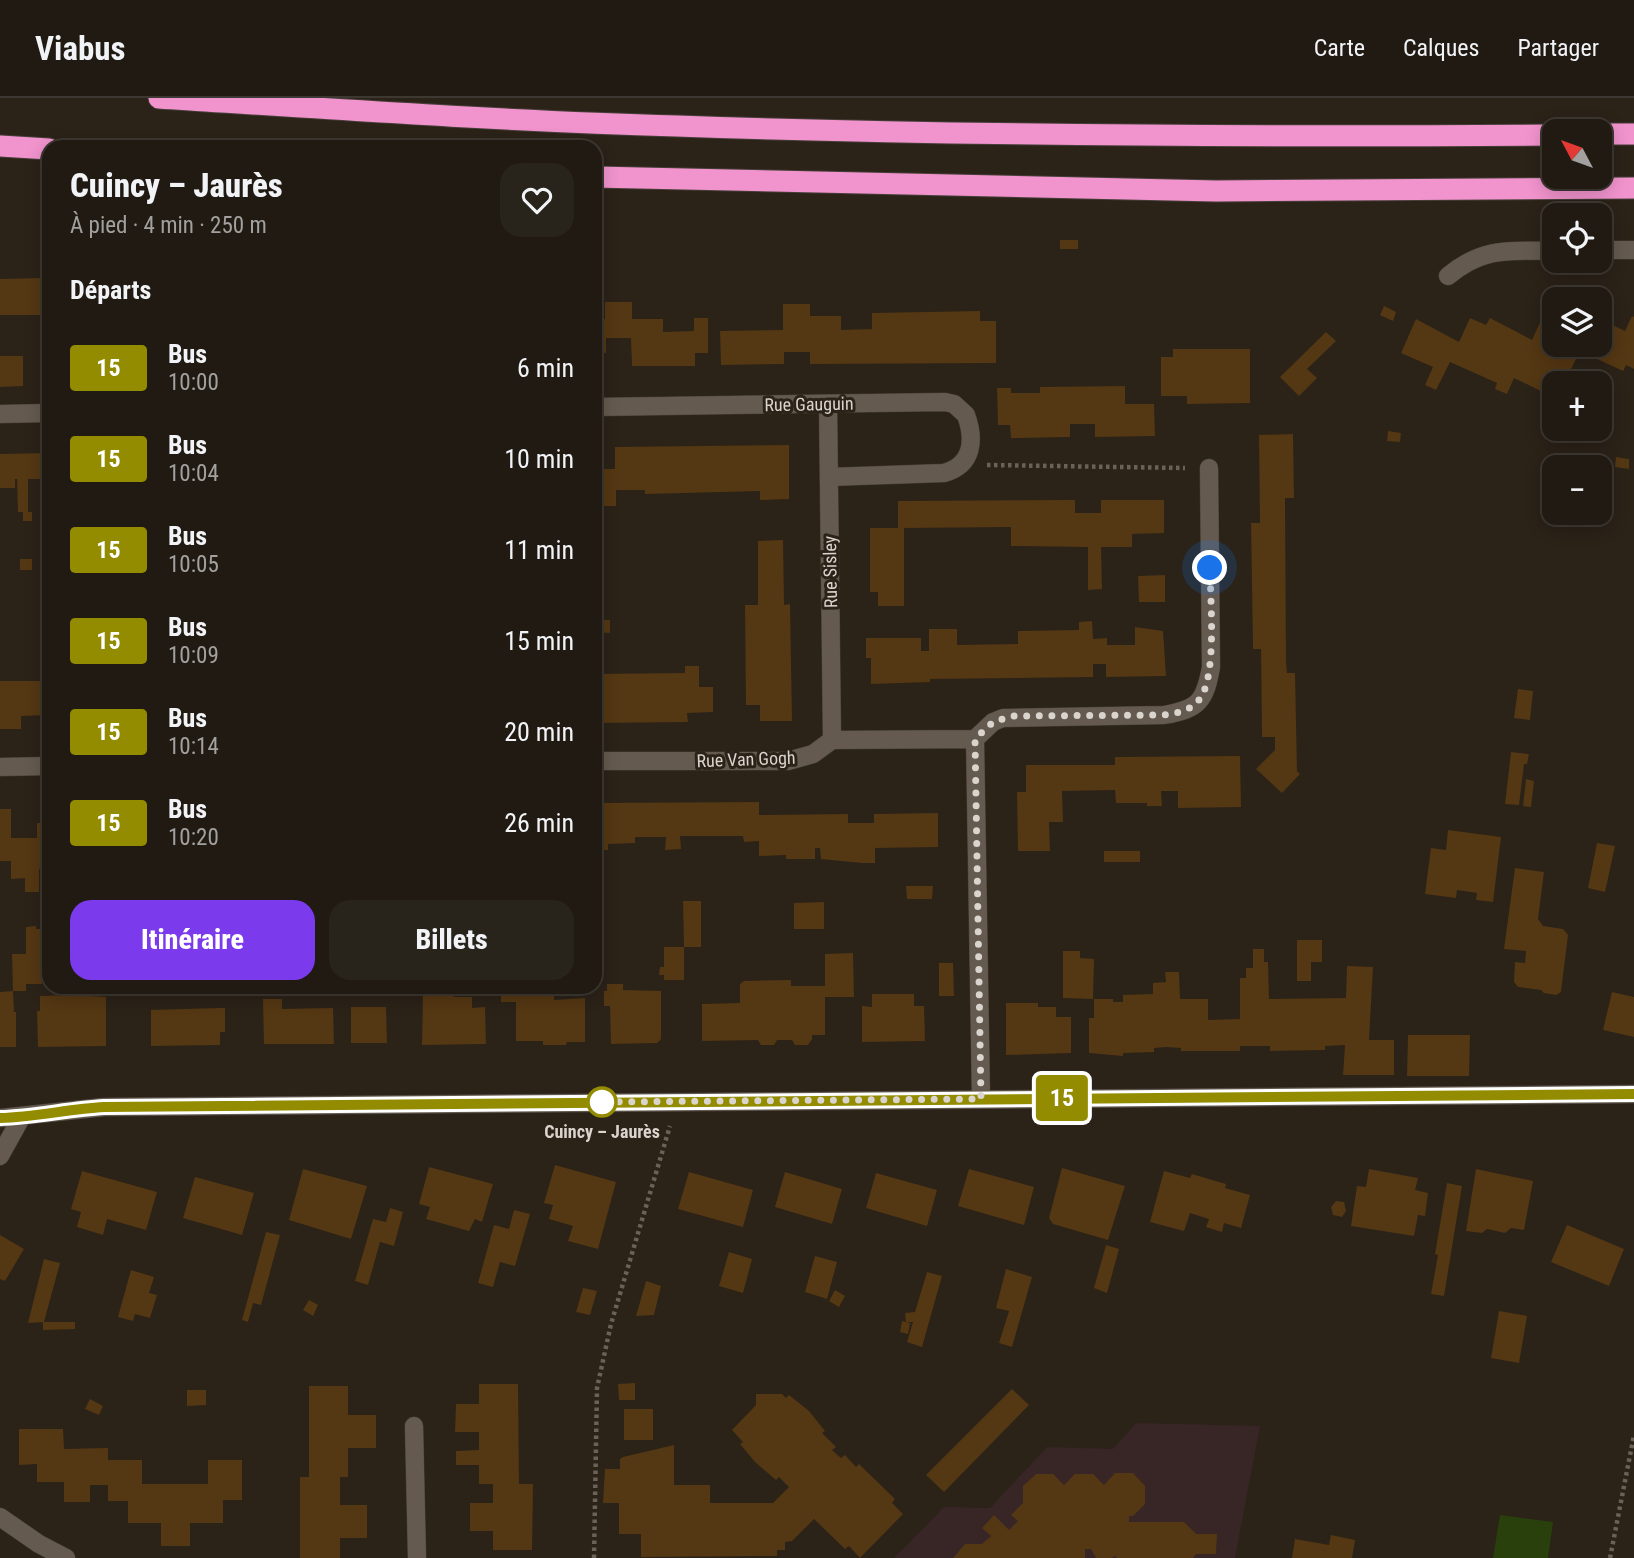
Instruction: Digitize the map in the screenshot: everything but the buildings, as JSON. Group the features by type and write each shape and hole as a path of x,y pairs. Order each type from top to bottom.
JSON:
{"highway":[{"path":"159,98 505,119 701,127 1191,136 1542,135"},
{"path":"1612,134 1634,134"},
{"path":"0,146 42,149"},
{"path":"602,177 1216,191 1634,188"}],"street":[{"path":"1612,250 1634,250"},
{"path":"1448,276 1469,261 1490,253 1542,251"},
{"name":"Rue Gauguin","path":"602,407 945,402 962,409 968,421 970,447 962,465"},
{"name":"Rue Sisley","path":"828,404 832,740"},
{"path":"0,414 42,413"},
{"path":"829,477 944,473 962,465"},
{"path":"981,1099 975,739 993,722 1003,718 1164,715 1185,711 1198,702 1207,690 1211,667 1209,468"},
{"name":"Rue Van Gogh","path":"602,761 788,761 813,754 832,740 975,739"},
{"path":"0,767 42,766"},
{"path":"0,1118 21,1118 59,1110 104,1107 1634,1094"},
{"path":"0,1156 21,1118"},
{"path":"414,1426 417,1558"},
{"path":"0,1517 66,1558"}],"path":[{"path":"962,465 1209,468"},
{"path":"594,1558 597,1388 611,1324 677,1102"},
{"path":"1610,1558 1634,1435"}],"shaded area":[{"path":"1136,1423 1260,1426 1235,1558 894,1558 944,1507 990,1508 1047,1447 1113,1449"}],"green space":[{"path":"1500,1515 1553,1522 1548,1558 1493,1558"}],"bus line":[{"name":"15","path":"0,1118 21,1118 59,1110 104,1107 1634,1094"}],"place":[{"name":"Cuincy – Jaurès","path":"602,1102"}],"route":[{"path":"602,1102 598,1102 981,1099 975,739 993,722 1013,716 1164,715 1185,711 1198,702 1207,690 1211,667 1210,568"}]}
